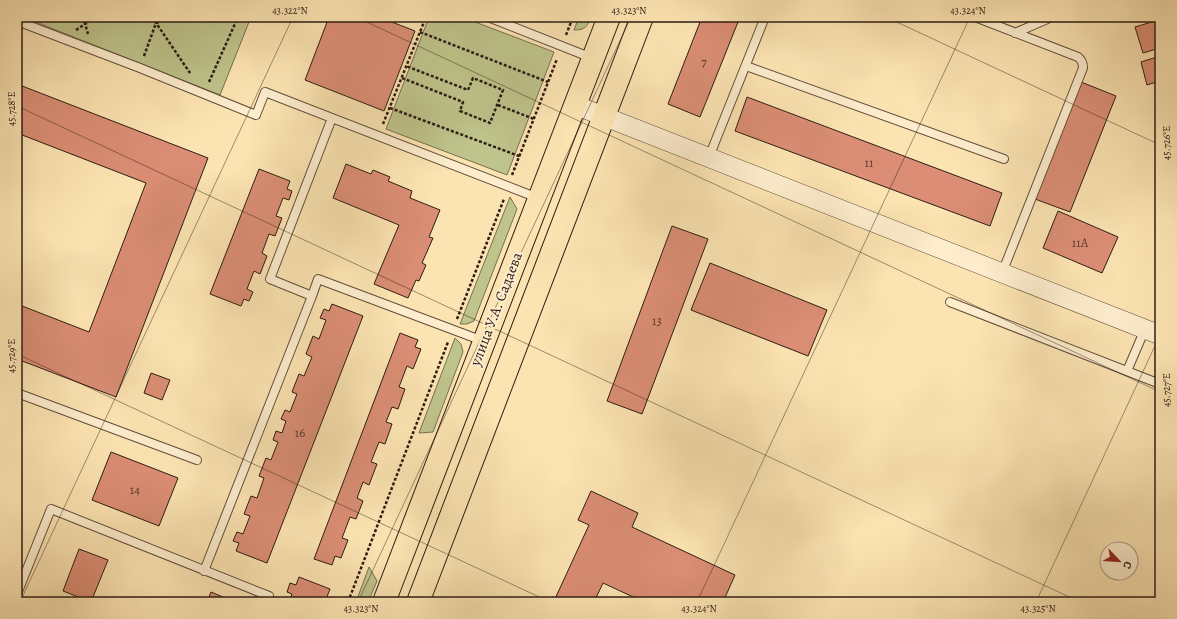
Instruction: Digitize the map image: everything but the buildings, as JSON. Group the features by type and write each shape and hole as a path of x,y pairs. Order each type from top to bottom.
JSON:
{"main road":[{"name":"улица У.А. Садаева","path":"384,602 608,17"},
{"path":"418,602 642,17"}],"street":[{"path":"575,105 1152,332"}],"lane":[{"path":"488,17 593,58"},
{"path":"709,157 766,17"},
{"path":"975,17 1078,57 1083,64 1083,68 1002,273"},
{"path":"1015,33 1052,17"},
{"path":"17,21 140,68 256,115 265,92 539,198"},
{"path":"746,66 1004,159"},
{"path":"312,296 270,279 332,118"},
{"path":"204,571 318,279 484,342"},
{"path":"950,302 1160,384"},
{"path":"1127,371 1152,332"},
{"path":"17,393 197,460"},
{"path":"17,594 51,509 269,596 266,602"}],"path":[{"path":"62,38 96,17"},
{"path":"152,17 204,94"},
{"path":"156,23 174,17"},
{"path":"204,94 238,17"},
{"path":"379,136 426,17"},
{"path":"348,602 573,17"},
{"path":"140,68 156,23"},
{"path":"420,32 548,82"},
{"path":"402,78 463,102 460,111 490,123 503,90 473,78 468,90 406,66"},
{"path":"498,104 534,119"},
{"path":"390,108 520,156"}],"green space":[{"path":"23,17 251,17 220,95"},
{"path":"429,17 462,17 554,52 507,175 386,129"},
{"path":"579,17 591,17 585,27 574,30"},
{"path":"510,197 517,209 474,321 467,324 460,324"},
{"path":"455,338 461,344 463,352 433,432 419,433"},
{"path":"369,567 377,581 368,602 356,602"}]}
